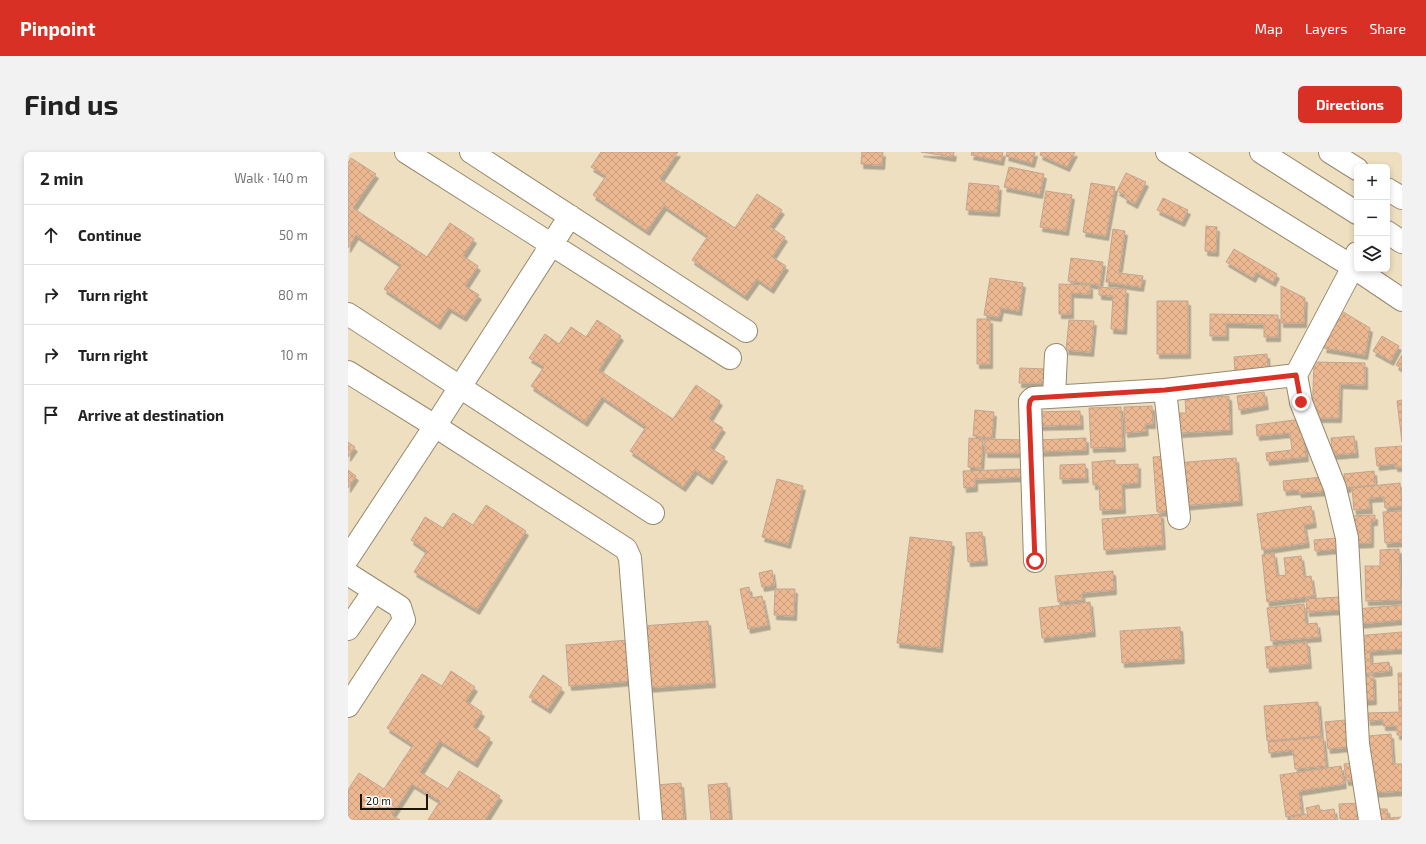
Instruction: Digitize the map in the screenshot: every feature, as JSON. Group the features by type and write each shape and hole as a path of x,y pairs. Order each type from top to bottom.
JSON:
{"street":[{"path":"406,152 730,358"},
{"path":"471,152 746,331"},
{"path":"1168,152 1354,259"},
{"path":"1261,152 1354,211"},
{"path":"1330,152 1354,167"},
{"path":"1390,191 1402,198"},
{"path":"348,558 570,216"},
{"path":"1390,234 1402,242"},
{"path":"1354,262 1296,375 1301,402 1335,488 1347,538 1358,744 1370,820"},
{"path":"1369,272 1402,300"},
{"path":"348,314 653,513"},
{"path":"1054,396 1056,355"},
{"path":"348,372 626,549 630,558 651,820"},
{"path":"1035,561 1030,401 1033,398 1165,390 1296,375"},
{"path":"1165,390 1179,518"},
{"path":"348,574 400,607 404,620 348,706"},
{"path":"348,629 374,591"}],"building":[{"path":"601,152 678,152 660,179 735,228 757,194 782,210 770,227 785,237 772,257 786,266 771,289 757,279 745,296 692,260 708,236 664,206 647,231 593,195 606,176 591,167"},
{"path":"862,152 883,152 882,165 861,164"},
{"path":"921,152 954,152 953,157"},
{"path":"972,152 1003,152 1001,161 971,155"},
{"path":"1007,152 1035,152 1032,163 1006,156"},
{"path":"1041,152 1075,152 1067,167 1040,155"},
{"path":"351,158 376,174 353,208 427,257 450,223 474,239 463,256 478,266 465,286 479,295 464,317 449,308 438,325 384,289 401,265 356,235 348,248 348,163"},
{"path":"1009,167 1044,174 1040,194 1004,187"},
{"path":"1126,173 1146,182 1135,204 1124,198 1125,195 1117,191"},
{"path":"969,183 999,186 997,212 966,210"},
{"path":"1091,183 1115,187 1106,236 1083,232"},
{"path":"1046,191 1072,195 1066,231 1040,227"},
{"path":"1163,198 1188,210 1182,222 1157,210"},
{"path":"1206,226 1217,227 1216,252 1205,251"},
{"path":"1113,229 1125,231 1119,273 1143,276 1141,287 1106,282"},
{"path":"1234,249 1277,274 1273,282 1256,272 1253,278 1226,262"},
{"path":"1071,258 1103,262 1100,285 1068,281"},
{"path":"990,278 1023,283 1019,311 1001,308 999,317 984,315"},
{"path":"1059,284 1090,285 1090,294 1071,293 1071,314 1059,314"},
{"path":"1281,286 1305,298 1304,323 1281,323"},
{"path":"1099,287 1126,289 1124,330 1111,329 1113,296 1099,295"},
{"path":"1157,301 1188,301 1188,354 1157,354"},
{"path":"1335,307 1370,328 1365,355 1324,348"},
{"path":"1210,314 1278,315 1278,337 1264,337 1264,324 1226,323 1226,336 1210,336"},
{"path":"977,319 990,319 990,364 977,364"},
{"path":"597,320 621,336 599,370 673,419 696,385 720,401 709,419 723,428 710,448 725,457 710,480 695,470 683,487 630,451 646,427 602,397 585,422 531,386 544,367 529,358 545,334 559,344 571,327 586,337"},
{"path":"1069,320 1094,321 1091,352 1066,350"},
{"path":"1382,336 1399,346 1391,361 1373,351"},
{"path":"1267,354 1268,369 1235,372 1234,357"},
{"path":"1402,355 1402,369 1396,365"},
{"path":"1314,362 1365,363 1365,385 1340,384 1339,418 1312,418"},
{"path":"1020,368 1046,369 1046,383 1019,383"},
{"path":"1264,392 1266,405 1239,410 1237,396"},
{"path":"1229,396 1230,430 1180,433 1179,413 1186,413 1185,399"},
{"path":"1402,400 1402,442 1397,401"},
{"path":"1152,406 1153,424 1145,424 1146,431 1125,433 1124,407"},
{"path":"1121,407 1123,447 1091,448 1089,408"},
{"path":"975,410 994,412 992,438 973,436"},
{"path":"1080,411 1081,425 1036,426 1036,412"},
{"path":"1302,419 1306,457 1267,461 1266,453 1292,450 1290,433 1257,436 1256,425"},
{"path":"1354,436 1356,453 1332,455 1331,438"},
{"path":"969,438 983,439 981,468 968,467"},
{"path":"1086,438 1086,450 1037,452 1036,440"},
{"path":"985,439 1026,440 1026,453 985,453"},
{"path":"348,442 355,447 348,457"},
{"path":"1402,446 1402,467 1395,467 1395,464 1377,466 1375,448"},
{"path":"1170,456 1174,511 1157,512 1153,457"},
{"path":"1236,458 1240,501 1180,506 1176,463"},
{"path":"1115,460 1115,465 1138,464 1138,483 1122,484 1123,509 1100,510 1099,485 1093,485 1092,462"},
{"path":"1085,464 1086,478 1060,479 1060,465"},
{"path":"1023,469 1023,477 975,479 975,487 964,488 963,471"},
{"path":"348,470 356,476 348,488"},
{"path":"1374,471 1375,485 1345,488 1344,474"},
{"path":"1322,477 1329,491 1299,493 1298,490 1284,491 1283,481"},
{"path":"777,479 803,486 788,544 762,537"},
{"path":"1400,483 1402,506 1385,508 1384,497 1369,498 1370,509 1354,510 1352,488"},
{"path":"486,505 526,531 477,610 414,572 427,551 411,540 425,517 443,528 453,513 473,525"},
{"path":"1311,506 1314,523 1304,525 1307,543 1262,550 1257,514"},
{"path":"1402,511 1402,542 1385,543 1383,512"},
{"path":"1161,514 1163,545 1104,550 1102,519"},
{"path":"1375,515 1375,521 1371,521 1371,543 1350,544 1349,516"},
{"path":"982,532 985,561 968,562 966,533"},
{"path":"910,537 952,542 940,648 897,643"},
{"path":"1337,538 1337,549 1315,551 1314,540"},
{"path":"1399,549 1401,600 1366,601 1365,566 1380,566 1380,550"},
{"path":"1274,553 1277,576 1286,575 1284,558 1301,556 1304,577 1311,576 1314,596 1267,602 1262,555"},
{"path":"772,570 774,585 762,587 759,573"},
{"path":"1113,571 1114,590 1082,593 1083,600 1058,602 1055,576"},
{"path":"749,587 751,598 762,596 768,625 748,629 740,589"},
{"path":"775,589 795,589 794,616 774,615"},
{"path":"1339,597 1339,610 1307,612 1306,599"},
{"path":"1090,602 1093,632 1042,638 1039,608"},
{"path":"1304,604 1306,624 1317,623 1319,637 1271,641 1267,608"},
{"path":"1402,605 1402,620 1357,624 1356,609"},
{"path":"708,621 713,683 646,688 642,626"},
{"path":"1180,627 1182,659 1122,663 1120,631"},
{"path":"1402,632 1402,649 1370,651 1371,664 1389,662 1390,671 1361,674 1357,636"},
{"path":"629,640 632,681 569,686 566,645"},
{"path":"1307,642 1309,664 1267,668 1265,647"},
{"path":"451,671 475,687 466,701 482,712 473,727 490,738 475,763 440,741 420,772 448,789 459,771 500,796 485,820 428,820 440,801 412,784 392,815 400,820 348,820 348,790 359,773 384,789 413,745 387,728 422,674 442,686"},
{"path":"1398,673 1402,673 1402,711 1399,711"},
{"path":"543,675 562,688 548,709 529,697"},
{"path":"1373,675 1374,700 1362,701 1361,676"},
{"path":"1318,702 1321,736 1267,741 1264,706"},
{"path":"1402,712 1402,735 1397,735 1397,726 1383,726 1383,720 1368,721 1367,713"},
{"path":"1345,720 1348,747 1328,749 1325,722"},
{"path":"1391,734 1393,764 1402,764 1402,791 1371,793 1368,736"},
{"path":"1323,737 1326,766 1295,769 1293,750 1269,753 1268,742"},
{"path":"1357,762 1359,780 1346,781 1344,764"},
{"path":"1341,766 1344,784 1299,791 1302,814 1286,817 1280,775"},
{"path":"681,783 684,820 659,820 656,785"},
{"path":"727,783 730,820 711,820 708,785"},
{"path":"1361,803 1362,820 1340,819 1339,804"},
{"path":"1319,805 1320,811 1334,809 1336,820 1291,820 1291,817 1308,814 1306,808"},
{"path":"1376,809 1387,809 1388,818 1402,817 1402,820 1377,820"}],"route":[{"path":"1035,561 1029,407 1030,401 1033,398 1165,390 1296,375 1301,402"}]}
